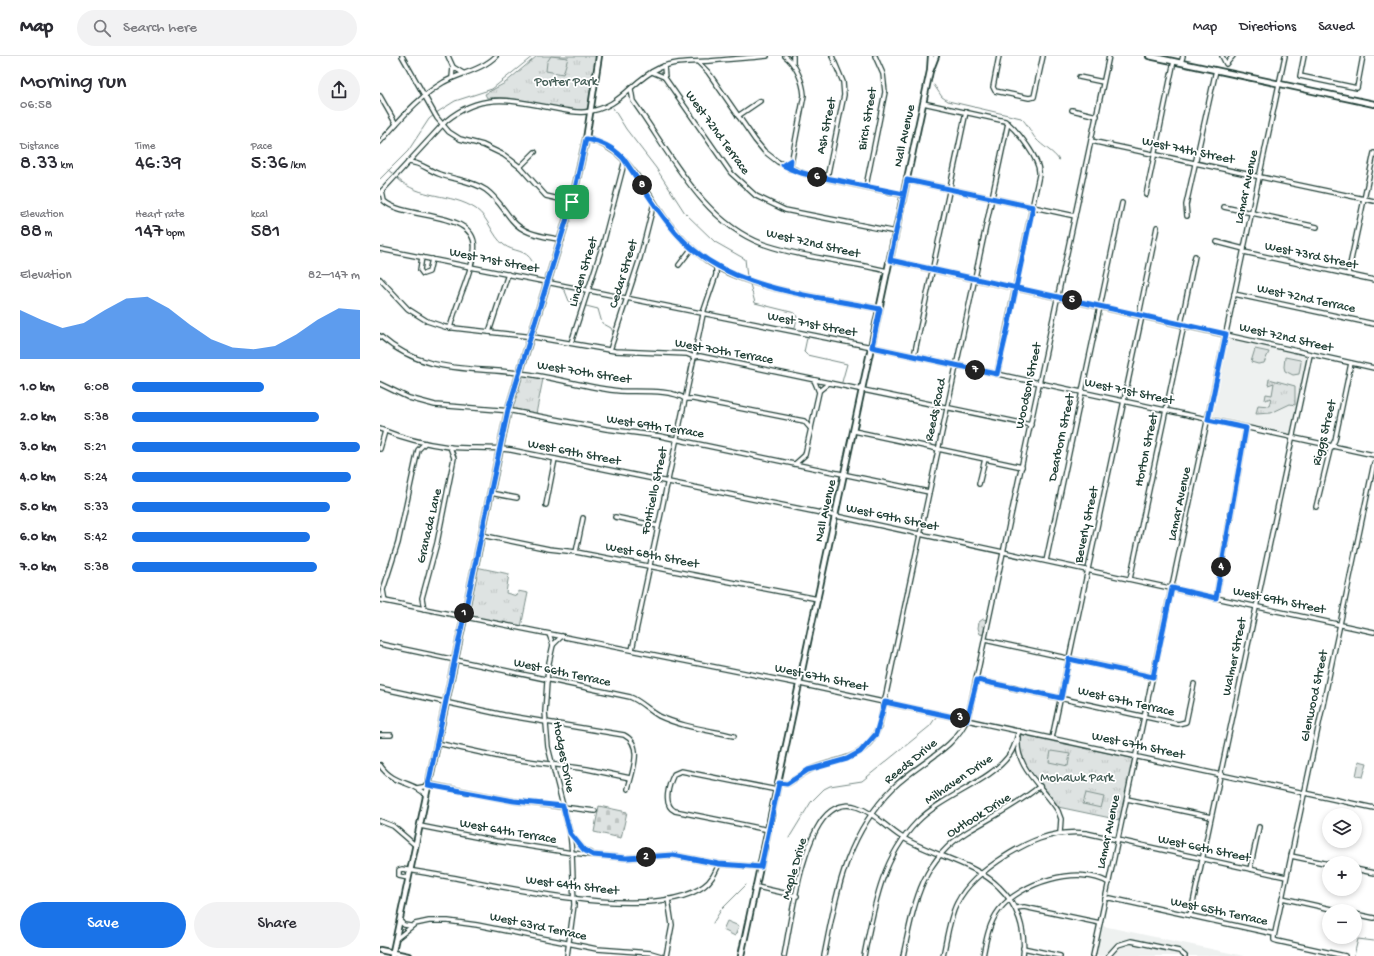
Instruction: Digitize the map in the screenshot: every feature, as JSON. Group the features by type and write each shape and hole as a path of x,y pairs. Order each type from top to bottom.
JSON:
{"main road":[{"path":"392,954 508,410 518,373 562,240 572,202 592,111 599,56"},
{"name":"Nall Avenue","path":"741,956 872,347 930,71 931,56"},
{"name":"Nall Avenue","path":"930,71 936,56"},
{"path":"1149,56 1374,104"},
{"path":"380,950 392,954 408,956"}],"street":[{"path":"402,56 442,125 456,137 494,149 520,167 542,194 572,202"},
{"path":"448,56 454,67 463,73"},
{"path":"380,142 424,95 452,78 478,68 496,56"},
{"path":"450,328 474,251 472,235 466,227 455,221 399,210 382,200 381,192 442,125 453,115 476,103 496,99 512,100 573,112 592,111 607,106 623,97 640,80 664,66 767,56"},
{"path":"785,56 793,63"},
{"path":"790,169 804,95 802,83 793,63 793,56"},
{"name":"Ash Street","path":"826,178 844,95 843,82 832,56"},
{"name":"Birch Street","path":"866,186 885,92 884,79 875,56"},
{"path":"999,56 993,88 994,90 1029,98 1034,97 1043,56"},
{"name":"Woodson Street","path":"967,720 977,680 1109,56"},
{"path":"1181,63 1183,56"},
{"path":"1222,56 1226,64"},
{"path":"1224,72 1226,64 1233,56"},
{"name":"Lamar Avenue","path":"1093,956 1285,56"},
{"path":"1304,56 1300,76 1357,88 1363,56"},
{"path":"708,72 707,66 710,61"},
{"path":"1146,195 1174,61"},
{"path":"698,62 708,72 759,145 783,165 790,169 826,178 904,194"},
{"path":"652,72 665,78 664,66"},
{"path":"452,78 454,67"},
{"path":"1187,216 1186,205 1216,70"},
{"path":"1079,77 1104,82"},
{"name":"West 72nd Terrace","path":"665,78 731,173 756,196 785,210 896,232"},
{"name":"West 72nd Street","path":"632,89 633,101 696,192 711,210 729,226 749,238 772,247 887,271"},
{"path":"380,96 396,124"},
{"path":"623,97 633,101"},
{"path":"738,116 760,101"},
{"path":"923,103 1005,121 1015,128 1039,166 1039,175 1033,207 997,374"},
{"path":"1072,110 1097,116"},
{"path":"914,356 966,112"},
{"name":"Reeds Road","path":"779,783 787,784 808,770 847,759 860,752 876,734 885,702 937,450 1008,123"},
{"path":"586,139 607,146 625,160 678,235 692,248 724,271 760,284 880,309"},
{"name":"West 74th Street","path":"1091,140 1374,201"},
{"path":"520,167 535,152"},
{"path":"1348,274 1374,153"},
{"path":"416,154 419,164"},
{"name":"Linden Street","path":"571,343 605,237 625,160"},
{"path":"783,165 791,160"},
{"path":"408,162 419,164 434,172 471,182 485,189 499,201 511,219 522,229 533,234 562,240"},
{"path":"907,180 1075,216"},
{"name":"Cedar Street","path":"610,350 628,298 654,203"},
{"name":"Dearborn Street","path":"1046,561 1122,203"},
{"path":"1224,207 1317,227"},
{"name":"Beverly Street","path":"1052,738 1124,402 1157,227"},
{"name":"West 73rd Street","path":"1217,242 1244,251 1374,280"},
{"path":"679,265 692,248"},
{"name":"West 71st Street","path":"380,249 872,347 1374,455"},
{"name":"Horton Street","path":"1130,579 1166,410 1195,256"},
{"name":"West 71st Street","path":"422,257 420,270 423,274 429,272 432,259"},
{"name":"West 72nd Street","path":"890,260 1183,324 1310,355 1374,368"},
{"name":"Fonticello Street","path":"632,650 694,357 709,292 716,276 716,266"},
{"path":"716,276 724,271"},
{"path":"489,332 508,274"},
{"name":"West 70th Terrace","path":"380,279 408,309 427,321 450,328 530,337 610,350 679,353 694,357 700,356 863,389 1031,426"},
{"name":"West 72nd Terrace","path":"1234,294 1374,324"},
{"name":"West 70th Street","path":"380,336 403,353 431,364 453,368 518,373 609,390 666,394 685,399 693,399 804,421"},
{"name":"Walmer Street","path":"1189,915 1191,912 1310,355"},
{"name":"Riggs Street","path":"1316,507 1332,446 1335,440 1351,363"},
{"path":"814,380 819,392"},
{"path":"812,467 806,459 813,418 819,392 821,388 828,383"},
{"name":"West 69th Terrace","path":"380,384 409,398 435,405 508,410 606,430 676,440 929,492"},
{"path":"811,429 804,421 813,418"},
{"path":"1216,598 1246,428"},
{"name":"West 69th Street","path":"380,429 425,443 450,447 500,448 836,516 1374,632"},
{"path":"380,449 385,431"},
{"path":"854,431 1022,467"},
{"path":"414,440 418,450"},
{"path":"380,594 383,590 397,548 418,450 425,443"},
{"path":"450,447 454,458"},
{"name":"Granada Lane","path":"424,609 422,598 437,543 454,458 460,447"},
{"path":"546,506 555,459"},
{"path":"795,464 806,459"},
{"path":"980,484 985,459"},
{"name":"Glenwood Street","path":"1274,934 1374,463"},
{"path":"490,493 517,498"},
{"path":"615,517 658,526"},
{"path":"576,552 583,518"},
{"name":"West 68th Street","path":"481,535 818,599"},
{"path":"383,590 385,601"},
{"name":"Granada Lane","path":"414,607 422,598"},
{"name":"West 67th Street","path":"380,600 800,684 1374,808"},
{"path":"549,634 553,645 562,636"},
{"path":"985,640 1153,677"},
{"name":"West 66th Terrace","path":"380,644 454,661 630,697 641,702 658,716 683,724 734,736"},
{"name":"Hodges Drive","path":"553,645 546,680 545,723 552,765 570,833 572,852 574,898 570,944 567,956"},
{"name":"West 67th Terrace","path":"977,680 1144,717 1183,724 1187,718 1194,684"},
{"path":"380,688 545,723 620,734 629,738 634,744 635,751 628,789"},
{"name":"Reeds Drive","path":"824,956 843,870 854,843 871,815 895,786 952,742 967,720"},
{"path":"1019,731 1018,752 1026,769 1058,811 1060,819 1060,833"},
{"name":"Milhaven Drive","path":"864,956 880,883 891,857 903,838 928,812 950,796 990,773 1002,763 1012,751 1019,731"},
{"path":"380,735 391,735"},
{"path":"437,743 505,758 587,769 630,778"},
{"path":"1012,751 1018,752"},
{"path":"380,765 395,780 417,788 426,795"},
{"path":"769,830 675,811 669,807 667,802 674,774 681,771 777,790"},
{"path":"417,788 428,785 508,800 595,811"},
{"name":"Outlook Drive","path":"903,956 917,896 926,876 940,856 959,838 1014,806 1040,786"},
{"path":"1127,799 1211,817"},
{"name":"Maple Drive","path":"784,956 809,847 829,812 841,806 852,805 860,807 903,838 981,874 999,886 1016,908 1023,935 1023,956"},
{"path":"380,821 393,826 415,845"},
{"name":"West 64th Terrace","path":"420,826 496,841 593,855 626,858 673,855 719,864 761,867"},
{"path":"1250,870 1259,827"},
{"name":"West 64th Terrace","path":"570,833 584,850 593,855"},
{"name":"West 66th Street","path":"943,956 950,924 957,904 969,885 981,874 1026,843 1045,836 1060,833 1086,833 1286,877"},
{"path":"406,837 417,836"},
{"path":"1291,856 1322,863"},
{"name":"West 64th Street","path":"410,870 505,888 574,898 633,903 668,899 686,895 703,887 715,875 719,864"},
{"path":"408,878 400,876 398,872 400,869 410,870"},
{"path":"1362,870 1374,873"},
{"path":"983,956 993,919 1001,907 1010,899 1030,886 1060,877 1087,877 1108,883"},
{"path":"757,887 797,896"},
{"name":"West 65th Terrace","path":"1105,899 1110,898 1274,934 1274,940 1277,941 1345,956"},
{"path":"1282,898 1322,907"},
{"path":"666,956 672,925 668,899"},
{"path":"1016,908 1024,907 1100,923"},
{"path":"1362,915 1374,918"},
{"path":"400,921 404,925 411,926"},
{"name":"West 63rd Terrace","path":"396,939 411,926 429,921 448,921 483,926 602,950 651,953 661,956"},
{"path":"1108,956 1118,945 1131,941 1179,951 1185,956"},
{"path":"1023,948 1060,956"}],"shaded area":[{"path":"1227,337 1308,356 1291,437 1209,419"},
{"path":"1103,926 1244,956 1096,956"}],"green space":[{"name":"Porter Park","path":"537,56 596,56 590,105 588,109 564,109 513,99 487,98 485,94 505,83"},
{"path":"551,56 568,58 563,74 546,71 547,62"},
{"path":"1255,349 1269,352 1264,363 1258,364 1251,362"},
{"path":"1285,357 1300,360 1299,374 1293,375 1285,371"},
{"path":"525,375 543,379 536,414 511,408 520,376"},
{"path":"1269,379 1295,386 1295,405 1290,404 1271,413 1256,414 1258,405 1269,406 1271,398 1265,400 1266,394 1272,395 1274,383 1268,385"},
{"path":"476,567 509,574 506,593 517,596 518,591 528,593 521,627 468,616 467,614"},
{"path":"983,619 988,620 984,635 980,634 978,628 979,622"},
{"name":"Mohawk Park","path":"1023,734 1131,758 1133,760 1120,820 1058,807 1022,759 1019,745 1020,736"},
{"path":"1051,751 1070,754 1068,766 1049,762"},
{"path":"1359,761 1367,763 1363,777 1356,776"},
{"path":"1086,793 1104,797 1101,808 1083,804"},
{"path":"599,806 627,812 621,838 594,832"},
{"path":"727,921 739,926 735,936 723,930"}],"waterway":[{"path":"436,113 455,101 492,89 533,56"},
{"path":"934,85 942,97 948,101 1021,118 1036,139 1059,160"},
{"path":"613,108 626,129 656,168 685,213 715,242 745,259 747,277"},
{"path":"380,179 408,151 429,119 434,115"},
{"path":"388,170 392,173"},
{"path":"397,178 415,190 456,200 476,209 484,217 496,237 504,245 526,254 532,261"},
{"path":"750,284 755,303 795,313 797,317 795,328"},
{"path":"560,287 565,291 569,301 581,304"},
{"path":"586,306 598,309 602,323 611,328 613,332"},
{"path":"807,338 804,352 807,355 847,364 842,382"},
{"path":"789,838 811,802 824,789 830,786 862,781 930,726 936,717"},
{"path":"713,923 721,910 746,885"},
{"path":"1354,956 1358,939 1374,941"}],"route":[{"path":"572,202 558,254 518,373 508,410 428,785 514,801 563,806 570,833 574,840 584,850 593,855 626,858 673,855 723,865 750,865 761,867 779,783 787,784 808,770 847,759 860,752 871,742 876,734 885,702 967,720 977,680 1061,698 1069,659 1153,677 1172,588 1216,598 1246,428 1208,420 1226,334 1016,288 890,260 904,194 866,186 805,174 791,169 790,169 783,165 791,160 790,169 800,173 904,194 907,180 1033,207 1016,288 997,374 872,347 880,309 760,284 749,281 716,266 702,257 678,235 628,164 616,151 603,144 586,139 572,202"}]}
